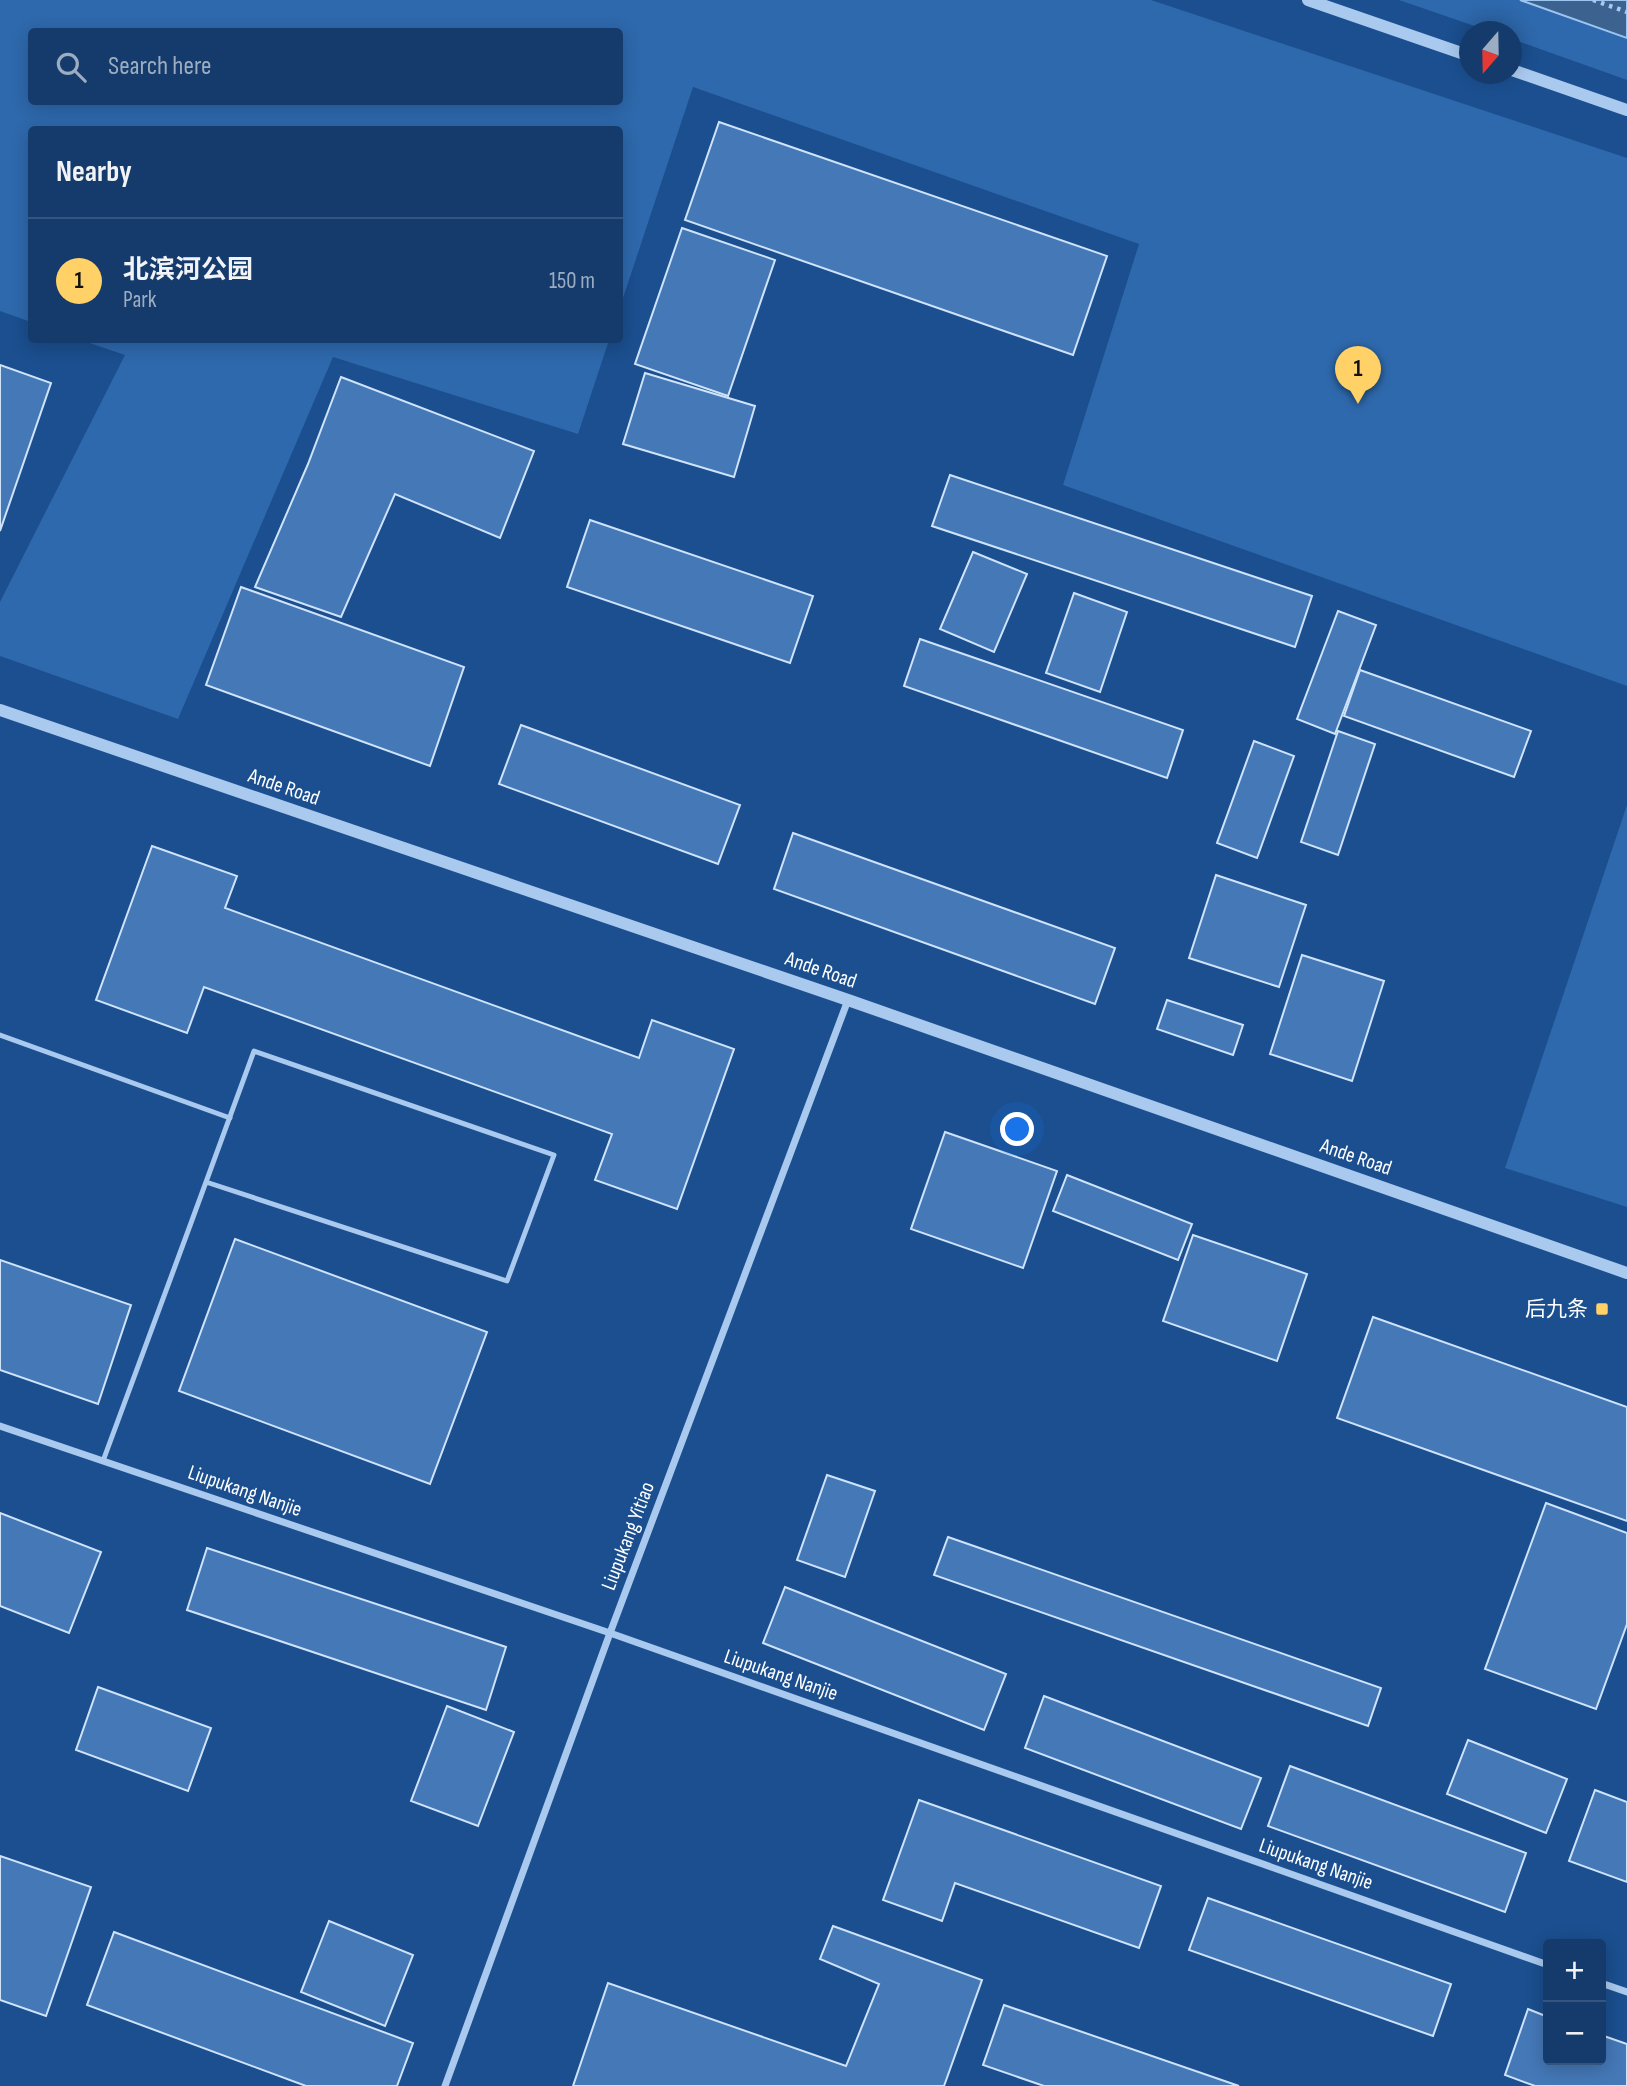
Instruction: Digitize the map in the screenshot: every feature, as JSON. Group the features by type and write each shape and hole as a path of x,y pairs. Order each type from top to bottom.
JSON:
{"street":[{"path":"1308,0 1459,53"},
{"path":"1522,74 1627,110"},
{"name":"Ande Road","path":"0,710 848,1000 1627,1273"},
{"name":"Liupukang Yitiao","path":"445,2086 610,1633 848,1000"},
{"name":"Liupukang Nanjie","path":"0,1426 610,1633 1543,1963"},
{"path":"1606,1985 1627,1993"}],"lane":[{"path":"0,1035 230,1118"},
{"path":"103,1461 254,1051 554,1155 507,1281 206,1182"}],"path":[{"path":"1593,0 1627,12"}],"shaded area":[{"path":"0,0 1151,0 1627,158 1627,686 1063,485 1139,244 693,87 623,298 623,126 28,126 28,321 0,311"},
{"path":"1399,0 1627,0 1627,80 1522,43 1522,21 1460,21"},
{"path":"1520,0 1627,0 1627,38"},
{"path":"90,343 608,343 578,434 333,357 178,719 0,656 0,602 125,355"},
{"path":"1627,805 1627,1207 1505,1168"}],"building":[{"path":"719,122 1107,256 1073,355 685,220"},
{"path":"682,228 775,260 728,396 635,364"},
{"path":"0,365 51,383 0,531"},
{"path":"645,373 755,406 734,477 623,444"},
{"path":"341,377 534,451 500,538 395,494 341,617 255,587 308,464"},
{"path":"950,475 1312,596 1295,647 932,526"},
{"path":"590,520 813,596 790,663 567,587"},
{"path":"973,552 1027,574 994,652 940,629"},
{"path":"241,587 464,667 430,766 206,685"},
{"path":"1074,593 1127,612 1100,692 1046,673"},
{"path":"1338,611 1376,625 1335,734 1297,719"},
{"path":"920,639 1183,730 1167,778 904,686"},
{"path":"1360,670 1531,731 1514,777 1344,716"},
{"path":"521,725 740,805 718,864 499,784"},
{"path":"1338,731 1375,744 1338,855 1301,842"},
{"path":"1254,741 1294,756 1257,858 1217,843"},
{"path":"793,833 1115,948 1095,1004 774,889"},
{"path":"152,846 237,876 225,908 639,1058 652,1020 734,1049 677,1209 595,1180 612,1134 204,987 187,1033 96,1000"},
{"path":"1216,875 1306,905 1279,987 1189,958"},
{"path":"1302,955 1384,981 1352,1081 1270,1054"},
{"path":"1167,1000 1243,1025 1233,1055 1157,1029"},
{"path":"945,1132 1057,1171 1023,1268 911,1229"},
{"path":"1067,1175 1192,1224 1178,1260 1053,1211"},
{"path":"1193,1235 1307,1274 1277,1361 1163,1321"},
{"path":"235,1239 487,1332 430,1484 179,1391"},
{"path":"0,1260 131,1305 98,1404 0,1370"},
{"path":"1373,1317 1627,1407 1627,1521 1337,1418"},
{"path":"827,1475 875,1491 845,1577 797,1560"},
{"path":"1546,1503 1627,1533 1627,1624 1596,1709 1485,1669"},
{"path":"0,1513 101,1552 69,1633 0,1606"},
{"path":"948,1537 1381,1688 1368,1726 934,1575"},
{"path":"207,1548 506,1647 486,1710 187,1610"},
{"path":"785,1587 1006,1674 984,1730 763,1643"},
{"path":"98,1687 211,1728 188,1791 76,1750"},
{"path":"1044,1696 1261,1778 1241,1829 1025,1748"},
{"path":"447,1706 514,1732 478,1826 411,1801"},
{"path":"1468,1740 1567,1779 1546,1833 1447,1794"},
{"path":"1290,1766 1526,1853 1505,1912 1268,1826"},
{"path":"1595,1790 1627,1802 1627,1882 1569,1861"},
{"path":"919,1800 1161,1886 1139,1948 955,1883 942,1921 883,1900"},
{"path":"0,1856 91,1887 46,2016 0,2000"},
{"path":"1208,1898 1451,1984 1433,2036 1189,1950"},
{"path":"329,1921 413,1955 385,2026 301,1992"},
{"path":"833,1926 982,1980 944,2086 573,2086 608,1983 846,2066 879,1984 820,1959"},
{"path":"114,1932 413,2043 397,2086 306,2086 87,2005"},
{"path":"1004,2005 1239,2086 1044,2086 983,2065"},
{"path":"1528,2009 1543,2015 1543,2065 1606,2065 1606,2037 1627,2044 1627,2086 1535,2086 1505,2075"}],"place":[{"name":"北滨河公园","path":"1358,404"},
{"name":"后九条","path":"1602,1309"}]}
